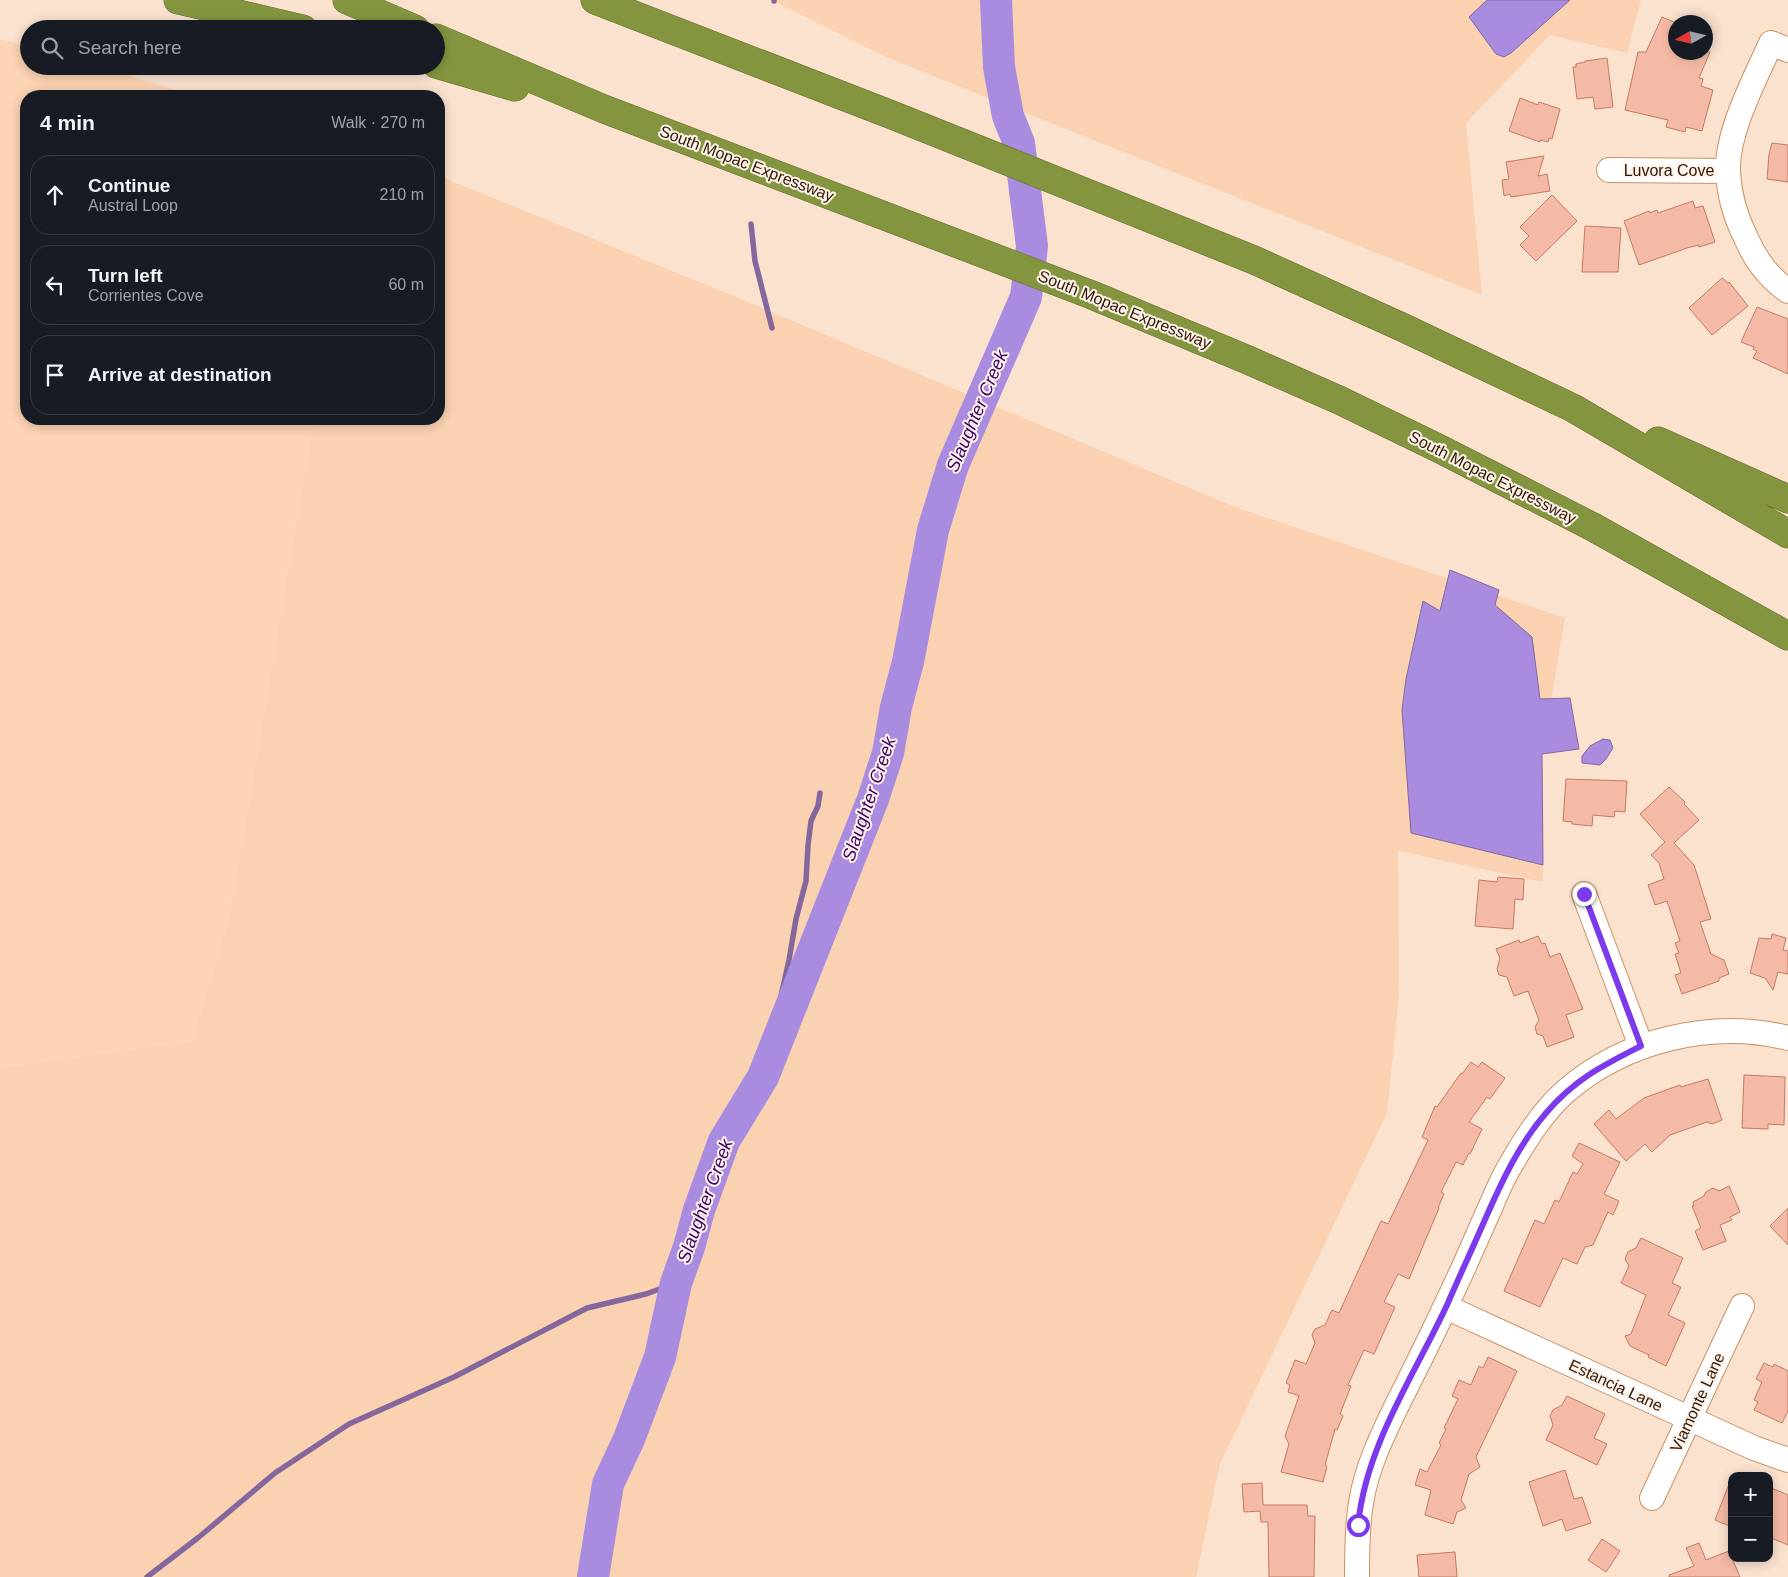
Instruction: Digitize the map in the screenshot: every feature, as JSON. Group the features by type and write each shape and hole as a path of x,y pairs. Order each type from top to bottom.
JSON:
{"highway":[{"path":"178,0 264,20"},
{"path":"347,0 394,20"},
{"path":"595,0 892,115 1254,260 1573,408 1670,445 1788,499"},
{"path":"617,0 663,26"},
{"name":"South Mopac Expressway","path":"445,42 604,109 1092,295 1311,388 1438,448 1593,527 1788,636"},
{"path":"445,67 550,97 604,109"},
{"path":"1573,408 1788,534"},
{"path":"1742,610 1788,646"}],"street":[{"path":"1779,47 1735,130 1728,171 1735,211 1749,245 1771,277 1788,291"},
{"name":"Luvora Cove","path":"1609,170 1728,171"},
{"path":"1584,894 1641,1046"},
{"path":"1357,1577 1361,1502 1369,1470 1382,1437 1446,1307 1508,1168 1544,1114 1565,1092 1593,1071 1641,1046 1689,1035 1738,1031 1760,1032 1788,1038"},
{"name":"Viamonte Lane","path":"1652,1498 1742,1306"},
{"name":"Estancia Lane","path":"1446,1307 1689,1419 1754,1448 1788,1460"}],"shaded area":[{"path":"772,0 1641,0 1627,53 1550,35 1466,123 1482,295 886,57"},
{"path":"1487,0 1570,0 1511,53 1504,57 1496,54 1469,17"},
{"path":"0,39 20,45 20,75 126,75 177,90 20,90 20,425 313,425 229,918 192,1043 0,1068"},
{"path":"445,178 736,297 1235,507 1565,618 1542,754 1543,882 1398,851 1399,994 1387,1113 1220,1464 1196,1577 0,1577 0,1068 192,1042 229,918 313,425 445,425"},
{"path":"1450,570 1499,590 1495,605 1532,637 1540,699 1570,698 1579,749 1542,754 1543,865 1411,833 1402,710 1406,679 1423,601 1440,611"},
{"path":"1603,739 1610,740 1613,748 1606,759 1600,765 1582,763 1582,756 1590,746"}],"building":[{"path":"1662,17 1668,20 1668,60 1707,60 1699,78 1703,79 1701,86 1713,90 1702,131 1686,127 1685,132 1666,127 1668,120 1625,110 1638,52 1646,52"},
{"path":"1607,58 1613,107 1595,109 1593,97 1577,99 1573,67 1585,61"},
{"path":"1520,98 1538,105 1539,102 1560,109 1552,139 1549,138 1548,142 1540,140 1540,142 1509,131"},
{"path":"1772,143 1788,145 1788,182 1767,179"},
{"path":"1544,156 1538,176 1547,174 1550,191 1511,197 1510,194 1504,196 1502,180 1509,179 1506,162"},
{"path":"1552,195 1577,221 1536,261 1520,245 1529,236 1520,227"},
{"path":"1693,201 1695,208 1703,206 1715,242 1699,247 1699,245 1687,248 1639,265 1624,221 1649,211 1650,213 1657,210 1658,213"},
{"path":"1585,226 1621,228 1618,272 1582,272"},
{"path":"1722,278 1729,282 1748,306 1712,335 1689,308"},
{"path":"1757,307 1788,319 1788,374 1753,358 1757,351 1753,349 1754,347 1741,342"},
{"path":"1566,779 1627,781 1625,812 1615,811 1614,817 1593,815 1592,826 1563,821"},
{"path":"1669,787 1685,802 1684,804 1699,820 1674,843 1694,865 1711,919 1700,922 1711,954 1724,960 1729,974 1719,978 1719,981 1682,994 1675,975 1681,973 1675,954 1679,953 1675,943 1680,941 1667,901 1655,905 1648,885 1664,879 1659,863 1651,855 1665,842 1640,814"},
{"path":"1498,877 1524,879 1523,900 1515,899 1513,929 1475,926 1479,880 1497,882"},
{"path":"1772,934 1786,938 1783,950 1788,951 1788,974 1778,972 1773,990 1765,978 1750,973 1759,938 1771,939"},
{"path":"1538,936 1542,944 1545,943 1550,957 1560,953 1583,1009 1566,1015 1574,1037 1547,1047 1543,1036 1537,1034 1535,1027 1539,1020 1528,991 1514,996 1507,977 1499,975 1497,969 1500,958 1496,949 1519,940 1520,943"},
{"path":"1471,1062 1478,1067 1482,1062 1505,1078 1490,1099 1487,1097 1469,1122 1482,1129 1463,1165 1456,1162 1441,1192 1444,1194 1439,1208 1409,1279 1398,1274 1384,1302 1395,1307 1374,1354 1364,1350 1348,1385 1351,1386 1340,1414 1343,1416 1337,1430 1335,1429 1325,1465 1327,1466 1323,1482 1281,1472 1289,1444 1285,1436 1299,1396 1288,1392 1290,1385 1286,1383 1295,1360 1306,1364 1315,1343 1312,1335 1315,1329 1325,1325 1332,1310 1339,1313 1381,1221 1388,1224 1428,1140 1422,1137 1435,1106 1437,1107"},
{"path":"1744,1075 1785,1077 1784,1125 1768,1124 1768,1129 1742,1128"},
{"path":"1708,1079 1722,1120 1712,1124 1707,1122 1670,1135 1652,1152 1645,1144 1626,1161 1594,1124 1609,1110 1616,1119 1644,1098 1680,1085 1681,1087"},
{"path":"1579,1143 1620,1162 1604,1194 1619,1201 1613,1215 1608,1212 1593,1245 1585,1247 1577,1264 1563,1258 1540,1307 1504,1291 1535,1220 1544,1224 1555,1200 1559,1202 1573,1172 1577,1174 1583,1164 1572,1156"},
{"path":"1729,1186 1740,1212 1730,1217 1732,1220 1720,1225 1726,1241 1703,1250 1695,1231 1701,1228 1692,1206 1694,1206 1693,1202 1713,1188 1719,1191"},
{"path":"1788,1208 1788,1245 1770,1226"},
{"path":"1641,1238 1683,1258 1672,1283 1681,1287 1668,1315 1685,1323 1666,1366 1630,1346 1625,1336 1631,1334 1646,1295 1621,1283 1629,1266 1625,1259 1628,1252 1636,1248"},
{"path":"1488,1357 1517,1371 1476,1457 1480,1467 1469,1474 1461,1500 1466,1508 1457,1512 1453,1524 1425,1515 1431,1490 1415,1485 1420,1469 1427,1472 1441,1445 1439,1443 1446,1429 1444,1428 1458,1399 1452,1396 1459,1380 1471,1385 1479,1366 1483,1368"},
{"path":"1764,1363 1773,1367 1774,1364 1788,1371 1788,1411 1782,1423 1754,1410 1758,1402 1754,1400 1762,1382 1756,1379"},
{"path":"1567,1396 1605,1414 1594,1438 1607,1444 1597,1465 1546,1440 1553,1425 1550,1416 1553,1410 1562,1405"},
{"path":"1565,1470 1574,1499 1582,1497 1591,1523 1566,1531 1562,1519 1543,1526 1529,1482"},
{"path":"1262,1483 1263,1505 1307,1505 1308,1516 1315,1516 1314,1577 1269,1577 1268,1522 1261,1522 1260,1511 1244,1512 1242,1484"},
{"path":"1728,1487 1728,1525 1715,1520"},
{"path":"1773,1489 1788,1495 1788,1545 1773,1539"},
{"path":"1602,1539 1620,1551 1606,1572 1588,1560"},
{"path":"1699,1543 1706,1560 1728,1551 1728,1562 1734,1562 1740,1577 1669,1577 1669,1575 1694,1566 1686,1548"},
{"path":"1455,1552 1457,1577 1419,1577 1417,1555"}],"waterway":[{"name":"Slaughter Creek","path":"593,1577 608,1484 629,1439 660,1357 676,1283 689,1247 699,1210 724,1141 763,1077 873,799 888,753 896,707 908,662 933,530 953,465 1026,297 1032,246 1019,143 1008,116 999,67 996,0"},
{"path":"751,224 755,261 772,328"},
{"path":"792,1006 785,1002 781,996 796,919 806,881 811,821 818,806 820,793"},
{"path":"147,1577 199,1537 275,1473 349,1424 454,1377 587,1308 646,1294 676,1283"}],"route":[{"path":"1358,1525 1361,1502 1369,1470 1382,1437 1446,1307 1508,1168 1544,1114 1565,1092 1593,1071 1641,1046 1584,894"}]}
